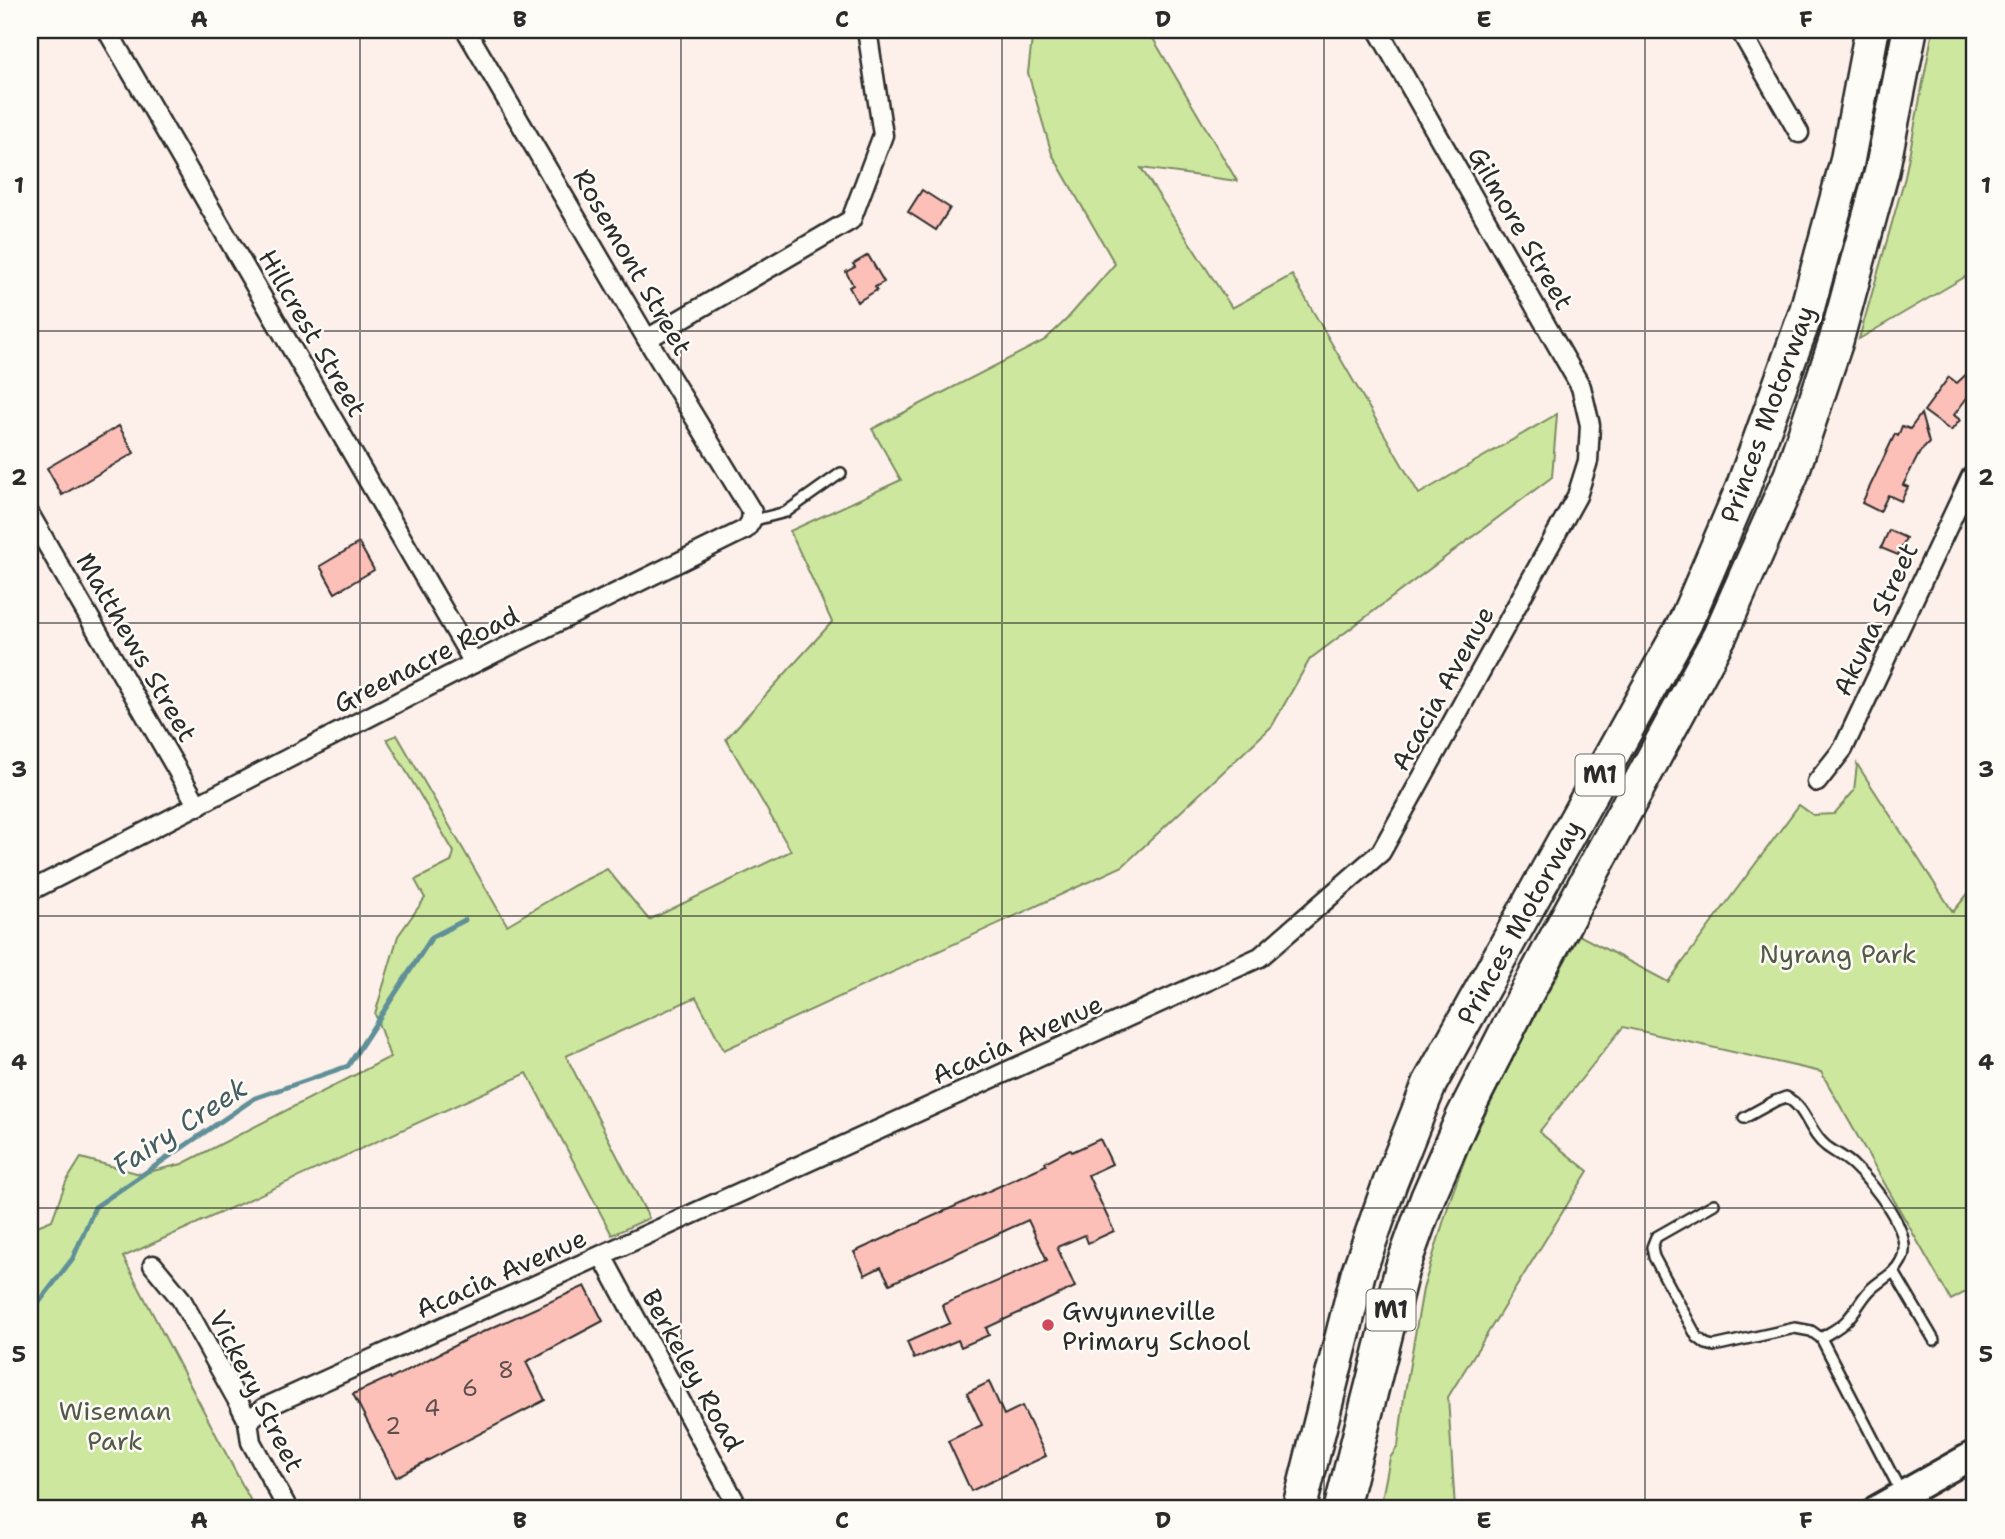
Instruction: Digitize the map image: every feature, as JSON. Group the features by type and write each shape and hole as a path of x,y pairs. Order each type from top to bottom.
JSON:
{"highway":[{"name":"Princes Motorway","path":"1299,1509 1358,1274 1390,1183 1430,1083 1685,622 1742,490 1806,313 1847,162 1872,30"},
{"name":"Princes Motorway","path":"1341,1509 1402,1269 1428,1197 1463,1117 1519,1007 1720,635 1791,475 1836,341 1882,171 1910,30"}],"main road":[{"path":"1877,1509 1975,1454"}],"street":[{"name":"Hillcrest Street","path":"107,30 474,663"},
{"name":"Rosemont Street","path":"466,30 647,340 752,512 751,521"},
{"path":"647,340 851,220 883,135 867,30"},
{"name":"Gilmore Street","path":"1378,30 1581,387 1590,425 1588,461"},
{"path":"1740,30 1799,133"},
{"name":"Acacia Avenue","path":"248,1421 264,1408 1260,957 1381,852 1577,496 1588,461"},
{"name":"Akuna Street","path":"1817,782 1843,749 1971,477 1975,476"},
{"name":"Matthews Street","path":"30,515 198,806"},
{"name":"Greenacre Road","path":"30,891 474,663 746,529 751,521"},
{"name":"Berkeley Road","path":"602,1256 739,1509"},
{"name":"Vickery Street","path":"153,1265 181,1299 248,1421 251,1442 288,1509"}],"lane":[{"name":"Greenacre Road","path":"751,521 786,512 841,473"},
{"path":"1744,1118 1786,1097 1797,1103 1824,1145 1850,1162 1865,1177 1896,1220 1905,1249 1903,1259 1894,1272 1867,1292 1839,1328 1821,1338"},
{"path":"1714,1204 1656,1237 1652,1247 1654,1257 1697,1337 1714,1346 1795,1328 1811,1331 1821,1338 1902,1495"},
{"path":"1894,1272 1934,1340"}],"green space":[{"name":"Wiseman Park","path":"1033,30 1148,30 1237,181 1141,168 1232,308 1292,275 1419,494 1557,414 1552,477 1310,659 1272,726 1123,866 724,1050 696,997 566,1056 649,1218 612,1235 527,1073 123,1257 255,1509 30,1509 30,1229 52,1220 66,1182 81,1158 140,1174 182,1164 390,1057 375,1014 398,936 425,898 415,880 451,862 454,852 387,739 397,735 507,925 607,869 649,920 791,851 726,739 832,622 790,531 901,480 872,429 1045,340 1115,264 1052,154 1028,73"},
{"path":"1933,30 1975,30 1975,271 1859,339 1905,177"},
{"name":"Nyrang Park","path":"1857,764 1953,912 1975,885 1975,1287 1951,1300 1821,1072 1623,1027 1539,1132 1588,1171 1448,1397 1455,1509 1380,1509 1390,1458 1398,1446 1423,1289 1450,1200 1470,1145 1519,1046 1579,935 1668,982 1799,805 1813,815 1834,814 1854,791"}],"building":[{"path":"922,190 950,208 936,230 908,212"},
{"path":"868,255 884,282 875,287 877,290 857,302 849,287 853,285 846,272"},
{"path":"1975,366 1975,387 1954,415 1960,420 1951,431 1924,411 1949,377 1957,383"},
{"path":"1921,414 1929,443 1920,452 1903,485 1908,487 1901,501 1888,495 1880,512 1862,503 1895,434 1898,436 1902,426 1910,429"},
{"path":"119,426 134,453 62,495 47,468"},
{"path":"1889,530 1906,538 1898,555 1881,548"},
{"path":"359,543 374,570 335,593 320,566"},
{"path":"1100,1139 1112,1164 1088,1175 1114,1231 1088,1243 1085,1235 1057,1247 1075,1287 986,1328 989,1335 961,1347 958,1340 914,1359 907,1342 950,1323 942,1305 1047,1260 1028,1220 890,1284 881,1267 865,1275 854,1252 1046,1165 1045,1162 1070,1149 1072,1152"},
{"path":"585,1286 603,1321 526,1362 545,1400 396,1477 353,1394 390,1377 391,1379 467,1339"},
{"path":"989,1382 1004,1415 1022,1406 1046,1456 971,1491 948,1441 982,1425 967,1393"}],"waterway":[{"name":"Fairy Creek","path":"30,1314 73,1258 95,1207 255,1098 348,1066 432,937 465,920"}],"place":[{"name":"Gwynneville Primary School","path":"1048,1325"}]}
